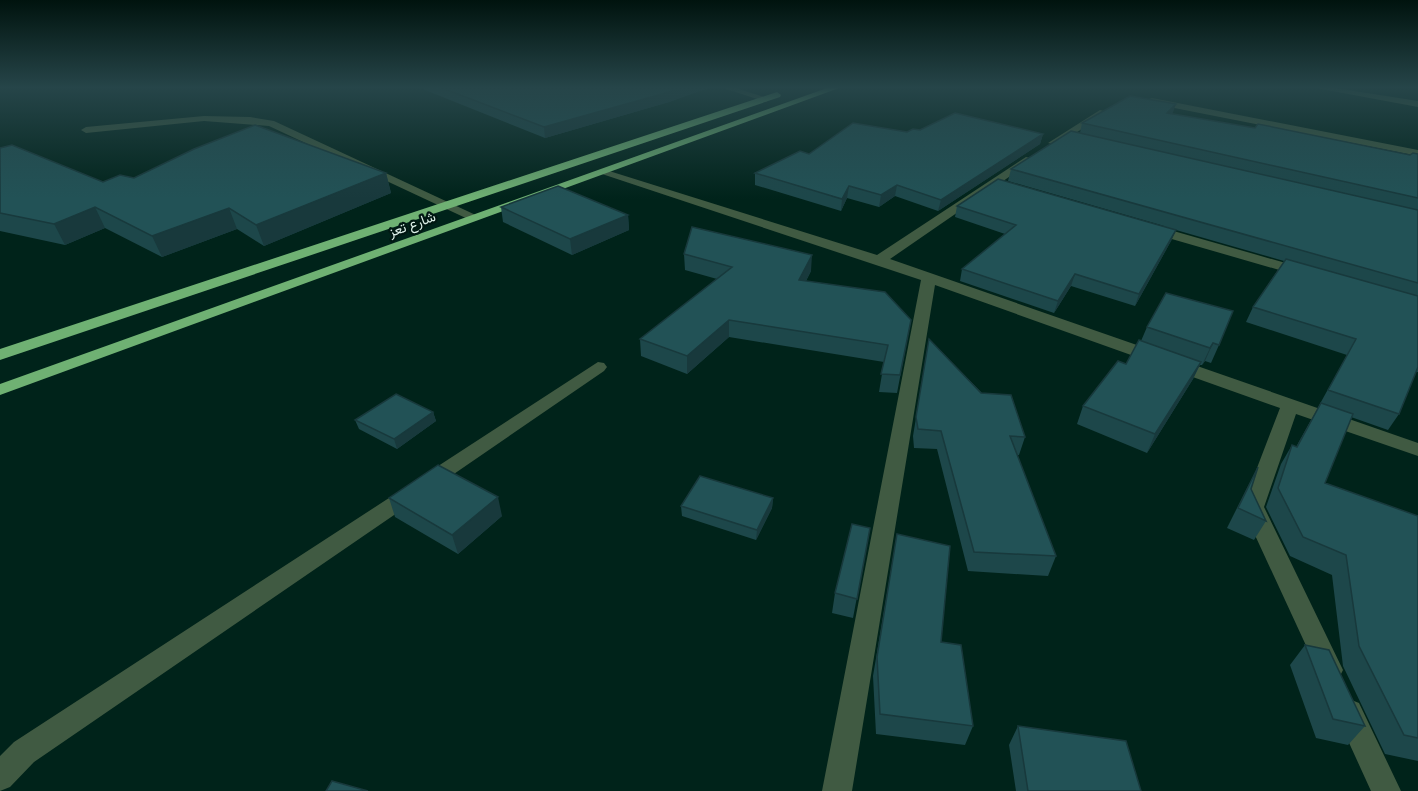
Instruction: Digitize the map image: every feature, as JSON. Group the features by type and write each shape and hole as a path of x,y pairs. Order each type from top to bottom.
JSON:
{"highway":[{"name":"شارع تعز","path":"0,355 687,125"},
{"name":"شارع تعز","path":"0,390 733,125"}],"street":[{"path":"86,130 156,125"},
{"path":"276,125 474,217"},
{"path":"879,260 1001,185 1063,136 1082,125"},
{"path":"1273,125 1418,153"},
{"path":"1063,136 1086,142"},
{"path":"602,172 879,260 1418,450"},
{"path":"1132,223 1315,276"},
{"path":"837,791 929,278"},
{"path":"0,777 24,752 598,367"},
{"path":"1290,405 1253,507 1386,791"}],"building":[{"path":"255,125 386,173 256,225 229,208 152,236 95,207 54,224 0,213 0,148 12,145 103,182 120,175 134,178 194,149"},
{"path":"850,125 907,132 913,129 920,130 930,125 1005,125 1043,134 941,200 897,185 881,195 849,186 842,199 755,173 800,151 809,154"},
{"path":"1091,125 1237,125 1255,128 1257,125 1262,125 1410,155 1418,154 1418,198"},
{"path":"1071,131 1418,210 1418,283 1011,169"},
{"path":"998,179 1176,230 1139,294 1075,274 1058,301 962,269 1016,225 957,206"},
{"path":"558,186 628,215 570,239 501,207"},
{"path":"692,227 812,255 799,280 885,292 911,320 900,375 881,374 888,345 729,320 687,356 640,339 732,267 684,254"},
{"path":"1286,259 1418,296 1418,367 1399,414 1328,390 1356,339 1253,307"},
{"path":"1166,293 1233,311 1219,345 1213,343 1210,348 1147,327"},
{"path":"929,339 981,393 1011,395 1025,437 1010,436 1056,556 974,552 941,431 918,429 916,417"},
{"path":"1139,340 1201,362 1155,434 1083,406 1118,361 1126,364"},
{"path":"396,394 433,412 394,439 355,420"},
{"path":"1321,403 1353,414 1325,483 1418,516 1418,738 1404,735 1359,646 1346,555 1303,537 1278,488 1292,445 1297,447"},
{"path":"438,465 498,497 452,535 389,498"},
{"path":"1258,467 1251,489 1266,521 1238,508"},
{"path":"700,476 773,498 757,530 681,506"},
{"path":"852,524 870,528 857,599 835,593"},
{"path":"897,534 950,546 941,642 961,645 973,726 880,714 877,657"},
{"path":"1305,645 1329,650 1365,726 1333,719"},
{"path":"1018,726 1126,741 1141,791 1028,791"},
{"path":"332,781 368,791 326,791"}]}
